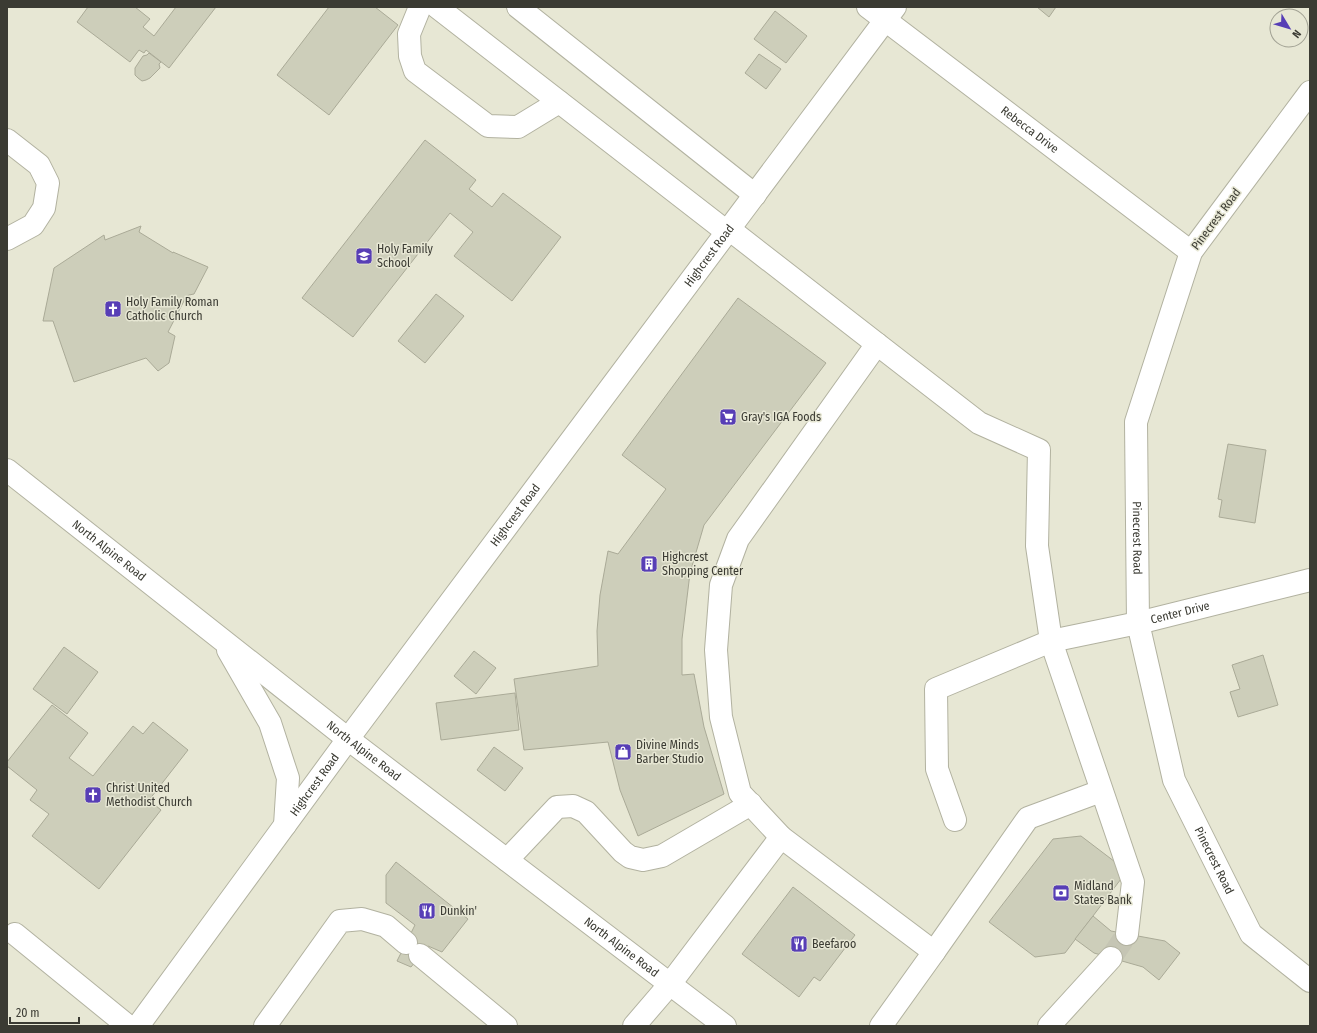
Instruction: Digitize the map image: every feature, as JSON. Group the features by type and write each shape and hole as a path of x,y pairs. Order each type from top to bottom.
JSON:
{"street":[{"path":"420,7 409,34 410,56 415,72 488,126 518,127 559,102"},
{"path":"436,7 979,423 1039,450 1037,546 1050,641 1133,882 1127,934"},
{"path":"518,7 755,195"},
{"name":"Rebecca Drive","path":"868,7 890,14 1191,252"},
{"name":"Highcrest Road","path":"138,1026 348,739 890,14"},
{"name":"Pinecrest Road","path":"1310,92 1191,252 1136,422 1138,623 1174,780 1252,934 1310,981"},
{"path":"7,140 39,165 48,183 44,208 33,225 7,239"},
{"path":"877,344 738,539 721,585 716,650 721,717 740,793 781,837 934,952"},
{"name":"North Alpine Road","path":"7,470 348,739 726,1026"},
{"name":"Center Drive","path":"955,820 937,769 936,689 1050,641 1138,623 1310,580"},
{"path":"223,641 271,728 288,778 285,825"},
{"path":"880,1026 1028,818 1101,791"},
{"path":"507,860 557,807 573,806 586,812 623,852 630,857 643,860 662,856 751,804"},
{"path":"634,1026 670,984 781,837"},
{"path":"264,1026 340,921 362,919 386,926 506,1026"},
{"path":"15,934 128,1026"},
{"path":"1049,1026 1112,958"}],"building":[{"path":"88,7 135,7 150,19 143,27 154,36 176,7 216,7 169,68 146,50 144,53 139,50 130,62 77,22"},
{"path":"329,7 375,7 398,25 329,115 277,75"},
{"path":"1037,7 1056,7 1049,17"},
{"path":"775,11 807,36 786,63 754,39"},
{"path":"149,53 161,62 159,64 160,68 150,78 142,81 135,75 135,68 143,56"},
{"path":"759,54 781,69 766,89 745,73"},
{"path":"425,140 476,180 469,189 492,207 503,193 561,237 512,301 454,256 473,232 450,213 353,337 302,298"},
{"name":"Holy Family Roman Catholic Church","path":"141,226 139,232 173,253 208,267 194,294 186,297 168,332 175,336 169,363 158,371 146,358 74,382 53,321 43,321 54,268 104,235 105,240"},
{"path":"436,294 464,316 425,363 398,341"},
{"name":"Highcrest Shopping Center","path":"738,298 826,363 704,525 690,573 682,639 682,675 694,674 704,727 724,794 638,836 620,790 608,742 524,750 514,679 598,666 597,631 600,595 608,551 618,554 666,489 622,455"},
{"path":"1228,444 1266,450 1255,523 1219,517 1222,500 1218,499"},
{"path":"64,647 98,672 67,714 33,689"},
{"path":"474,651 496,668 476,694 454,676"},
{"path":"1263,655 1278,705 1238,717 1230,692 1240,689 1232,665"},
{"path":"515,693 519,730 441,740 436,703"},
{"name":"Christ United Methodist Church","path":"52,705 88,733 69,758 93,776 133,726 143,734 153,722 188,750 149,800 161,810 99,889 32,836 49,814 30,800 37,790 7,766 7,762"},
{"path":"494,747 523,768 505,791 477,770"},
{"name":"Midland States Bank","path":"1081,836 1127,871 1065,953 1035,957 989,922 1053,839"},
{"name":"Dunkin'","path":"396,862 468,919 442,952 428,946 411,967 397,961 415,925 386,903 386,875"},
{"name":"Beefaroo","path":"793,887 855,935 820,981 814,977 799,997 742,954"},
{"path":"1093,916 1111,931 1165,941 1180,953 1159,980 1143,967 1094,953 1075,939"}],"tunnel":[{"path":"1111,958 1127,934"}],"place":[{"name":"Holy Family School","path":"364,256"},
{"name":"Holy Family Roman Catholic Church","path":"113,309"},
{"name":"Gray's IGA Foods","path":"728,417"},
{"name":"Highcrest Shopping Center","path":"649,564"},
{"name":"Divine Minds Barber Studio","path":"623,752"},
{"name":"Christ United Methodist Church","path":"93,795"},
{"name":"Midland States Bank","path":"1061,893"},
{"name":"Dunkin'","path":"427,911"},
{"name":"Beefaroo","path":"799,944"}]}
